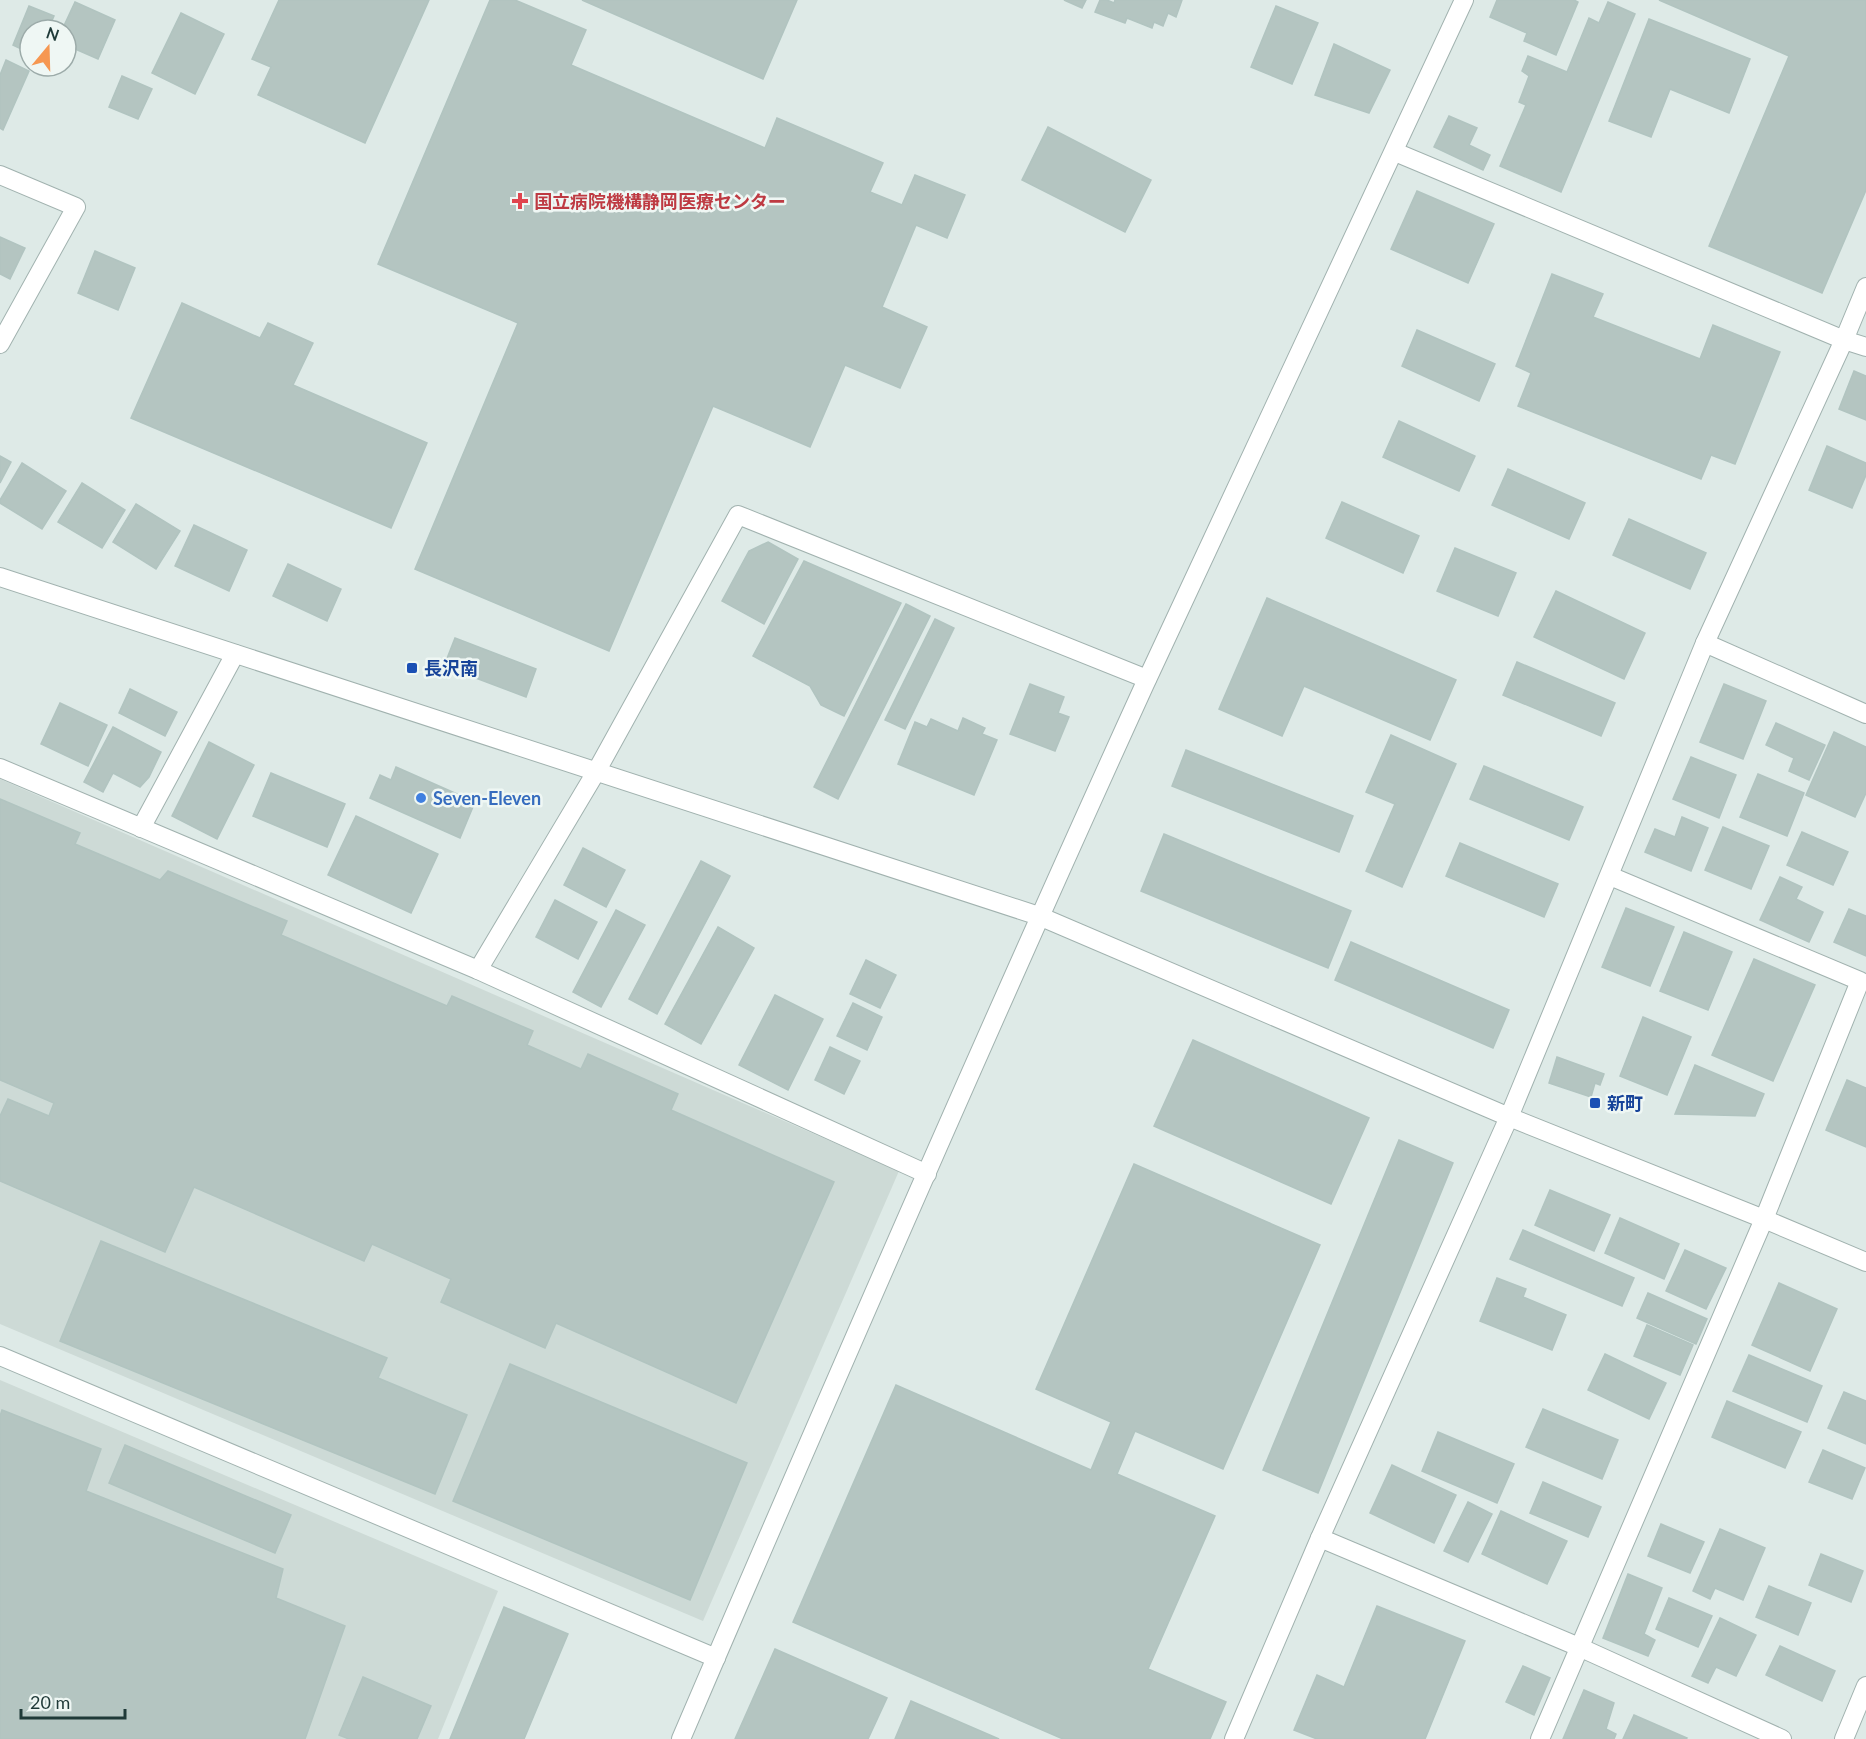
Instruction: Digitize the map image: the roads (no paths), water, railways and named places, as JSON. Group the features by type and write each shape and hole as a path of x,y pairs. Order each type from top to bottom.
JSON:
{"street":[{"path":"681,1739 1039,916 1464,0"},
{"path":"1395,152 1844,340 1866,347"},
{"path":"0,175 76,207 0,344"},
{"path":"1234,1739 1320,1538 1509,1117 1705,643 1866,287"},
{"path":"478,970 596,772 738,515 1147,680"},
{"path":"0,577 1039,916 1509,1117 1866,1262"},
{"path":"1705,643 1866,714"},
{"path":"141,828 235,654"},
{"path":"0,768 478,970 927,1174"},
{"path":"1540,1739 1764,1219 1863,982 1610,876"},
{"path":"0,1356 716,1658"},
{"path":"1320,1538 1579,1647 1782,1739"},
{"path":"1844,1739 1866,1686"}],"place":[{"name":"国立病院機構静岡医療センター","path":"520,201"},
{"name":"長沢南","path":"412,668"},
{"name":"Seven-Eleven","path":"421,798"},
{"name":"新町","path":"1595,1103"}]}
